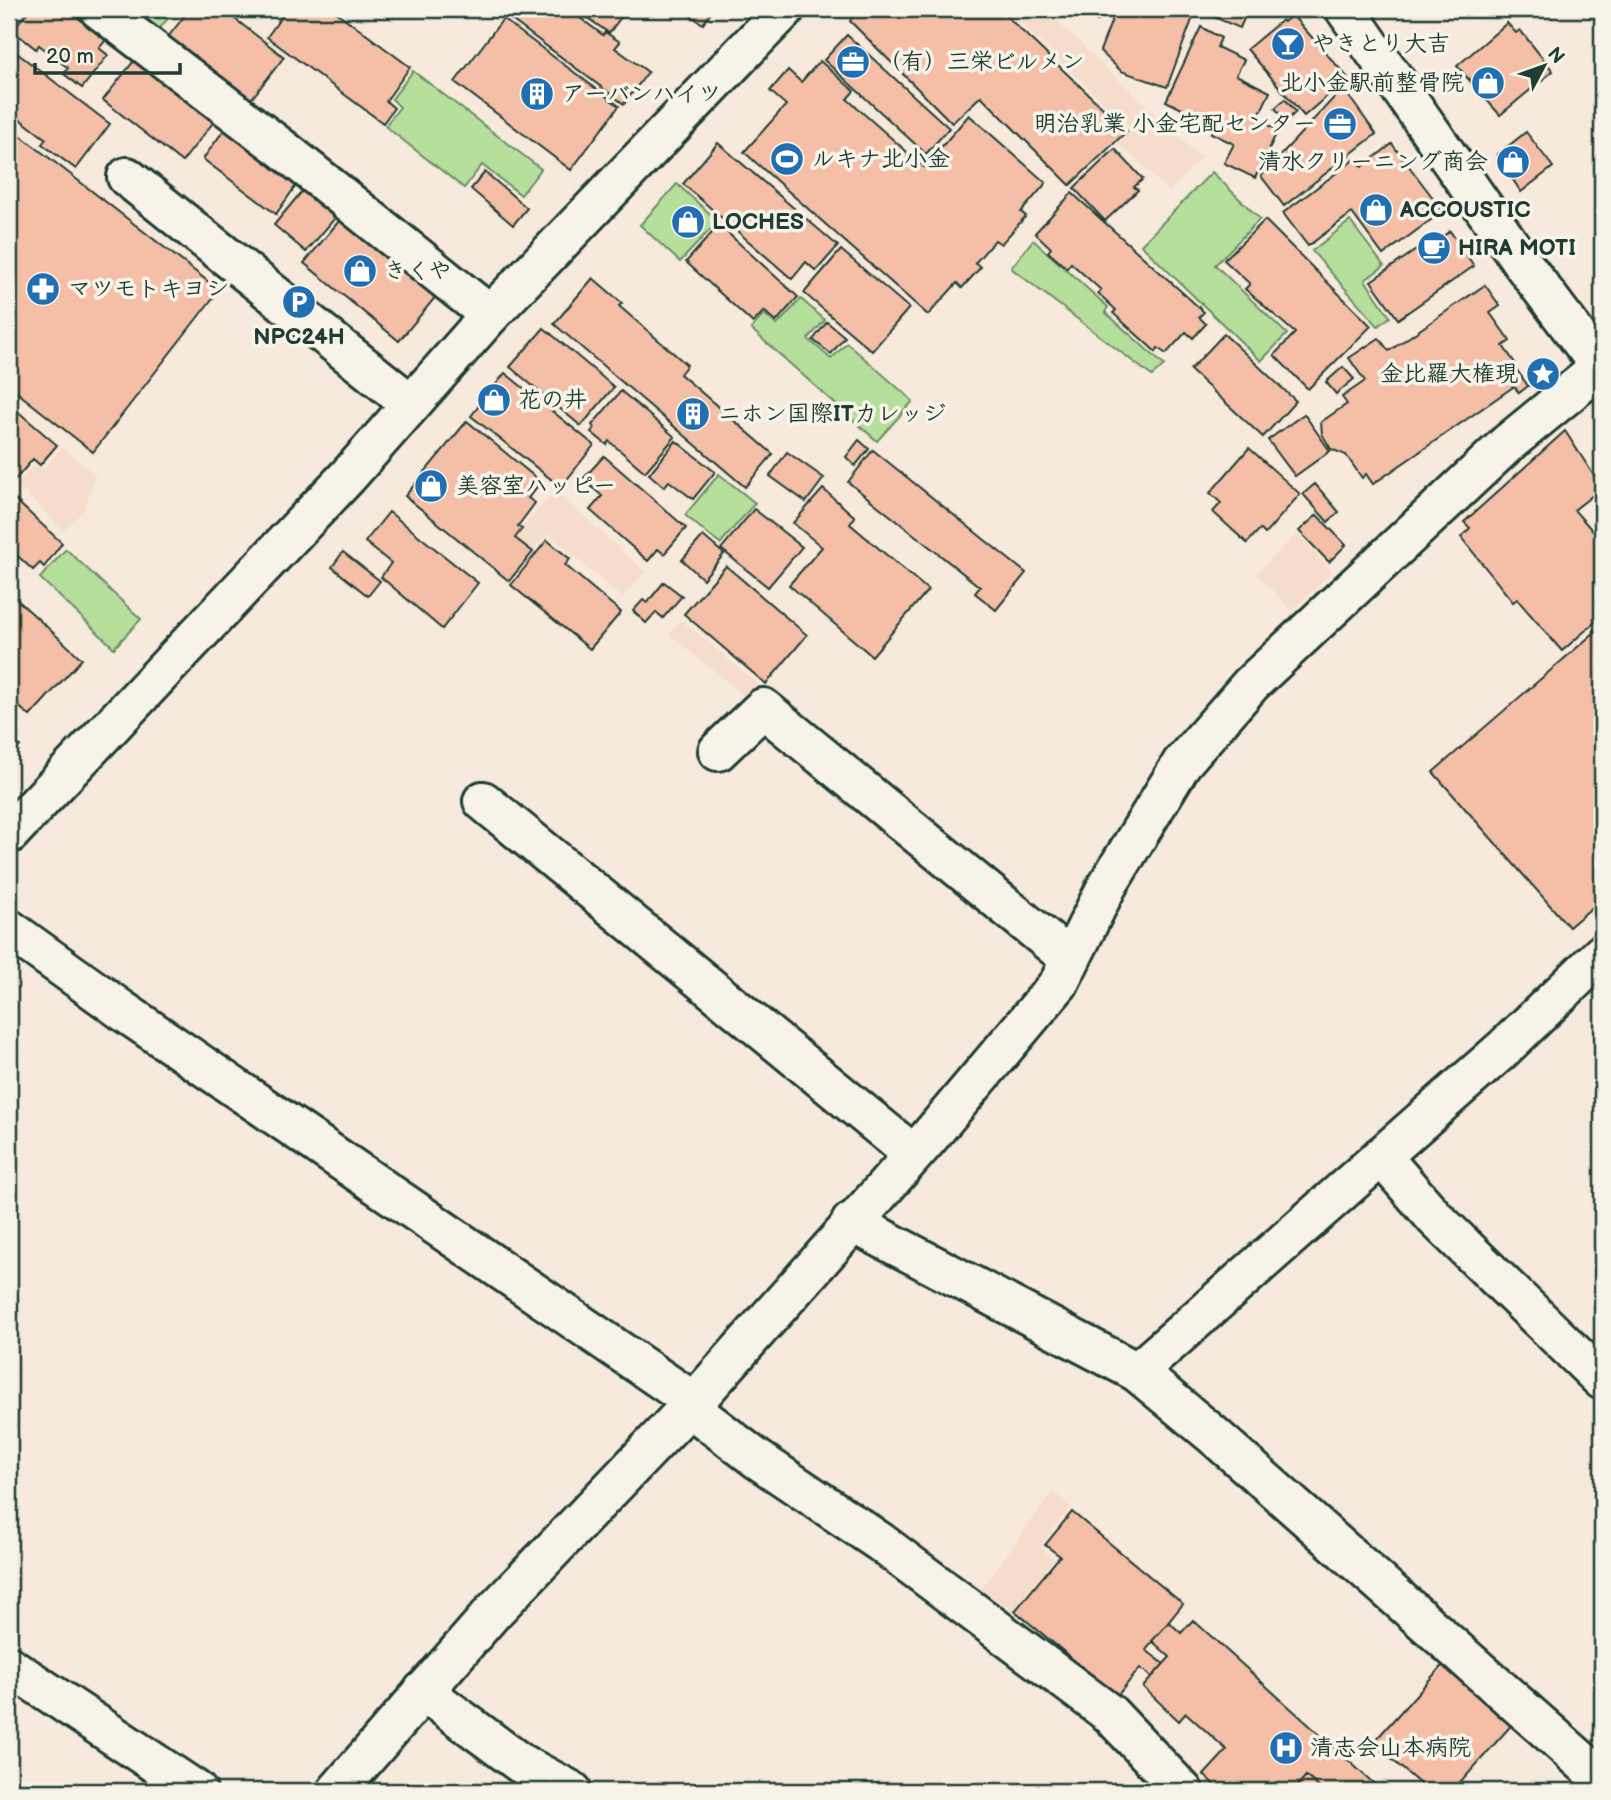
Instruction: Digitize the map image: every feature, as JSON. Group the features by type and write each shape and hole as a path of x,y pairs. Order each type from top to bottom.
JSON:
{"street":[{"path":"99,9 284,150 491,315"},
{"path":"9,834 348,476 491,315 785,9"},
{"path":"337,1791 423,1691 692,1405 1059,983 1107,886 1182,763 1251,684 1507,444 1602,368 1523,264 1354,12"},
{"path":"127,177 411,404"},
{"path":"719,751 763,708 1070,959"},
{"path":"483,802 913,1154"},
{"path":"9,929 122,1011 692,1405 757,1459 880,1542 1110,1714 1183,1791"},
{"path":"1137,1372 1503,1049 1602,954"},
{"path":"1381,1156 1436,1219 1602,1380"},
{"path":"851,1222 1137,1372 1212,1434 1602,1779"},
{"path":"9,1665 197,1791"},
{"path":"423,1691 520,1763 572,1791"}],"shaded area":[{"path":"1005,9 1044,9 1201,158 1169,191 1119,144 1132,129"},
{"path":"62,447 95,475 84,511 63,530 17,485 35,463 44,470"},
{"path":"555,491 645,572 622,598 548,533 532,551 515,536"},
{"path":"1297,534 1332,572 1292,610 1256,573"},
{"path":"681,620 759,685 748,699 669,634"},
{"path":"1053,1492 1071,1506 1040,1547 1054,1559 1013,1611 981,1589"}],"green space":[{"path":"134,9 176,9 159,29"},
{"path":"413,71 541,169 521,195 482,165 464,188 385,126 400,107 392,99"},
{"path":"1212,172 1260,219 1215,265 1287,334 1261,361 1141,245"},
{"path":"677,184 718,221 680,262 640,225"},
{"path":"1350,221 1384,266 1365,280 1390,317 1378,326 1312,251"},
{"path":"1033,240 1108,307 1105,312 1164,365 1152,376 1011,268"},
{"path":"801,299 825,320 808,339 831,359 847,343 913,401 877,441 751,329 764,314 777,325"},
{"path":"719,474 755,503 720,544 685,515"},
{"path":"66,549 141,619 114,648 40,578"}],"building":[{"path":"30,9 67,9 106,40 99,48 108,55 82,88 64,74 68,68 39,45 36,49 12,30"},
{"path":"190,9 222,9 284,57 249,102 168,37"},
{"path":"287,9 332,9 410,67 386,101 394,108 383,123 267,37"},
{"path":"497,9 568,9 603,35 605,32 620,42 615,48 648,72 624,104"},
{"path":"575,9 627,9 609,33"},
{"path":"681,9 713,9 703,24"},
{"path":"858,9 999,9 1127,131 1070,185 981,96 952,123 850,21"},
{"path":"1061,9 1102,9 1098,21"},
{"path":"1116,9 1196,9 1167,87 1121,71 1100,51"},
{"path":"1205,9 1248,9 1240,28 1204,13"},
{"path":"1292,15 1348,78 1304,116 1247,49"},
{"name":"アーバンハイツ","path":"503,19 619,106 571,170 455,82"},
{"path":"1507,23 1516,33 1520,30 1553,71 1500,115 1457,66"},
{"path":"1201,27 1221,38 1217,47 1244,60 1236,75 1270,92 1257,119 1278,130 1255,178 1224,163 1234,144 1211,133 1214,125 1166,101"},
{"path":"847,35 949,128 926,154 824,60"},
{"path":"9,47 110,124 76,169 42,144 46,139 9,111"},
{"path":"137,57 216,119 182,162 103,100"},
{"path":"820,61 854,91 847,99 924,167 969,115 1046,183 1021,212 1026,216 1001,244 995,240 975,263 981,267 962,288 957,283 928,315 744,152 786,105 770,91 788,70 801,82"},
{"path":"1343,88 1376,134 1284,206 1261,176"},
{"path":"1285,99 1296,112 1286,121 1275,108"},
{"path":"229,123 302,177 276,214 203,159"},
{"path":"1526,132 1553,167 1521,192 1497,155"},
{"path":"21,136 219,290 93,452 9,386 9,152"},
{"path":"718,143 838,246 816,271 806,262 792,279 683,184"},
{"path":"1392,144 1443,211 1383,255 1352,213 1308,246 1283,213 1355,159 1362,167"},
{"path":"1115,149 1143,179 1134,187 1138,190 1105,221 1074,188"},
{"path":"485,172 527,208 513,225 471,189"},
{"path":"308,184 341,211 306,252 274,225"},
{"path":"1072,193 1204,312 1199,317 1206,324 1193,338 1186,332 1166,354 1158,348 1156,352 1113,313 1116,310 1098,293 1101,290 1071,263 1067,268 1048,252 1051,248 1035,233"},
{"path":"349,209 443,288 399,341 304,263"},
{"path":"1265,220 1371,326 1308,389 1274,355 1295,333 1245,289 1250,284 1224,260"},
{"path":"719,225 798,297 776,322 764,311 753,323 686,262"},
{"path":"1450,231 1474,266 1398,319 1371,281 1435,237 1438,240"},
{"path":"841,250 909,308 872,351 804,293"},
{"name":"ニホン国際ITカレッジ","path":"593,278 622,303 619,306 687,365 680,374 773,454 745,487 554,324"},
{"path":"1485,285 1500,306 1490,313 1510,341 1503,346 1515,363 1502,372 1513,387 1373,484 1366,474 1362,478 1346,455 1331,449 1322,434 1321,422 1347,404 1342,397 1365,381 1349,358 1379,338 1389,351"},
{"path":"827,322 845,337 831,354 813,340"},
{"path":"544,328 614,387 581,426 510,367"},
{"path":"1224,334 1296,401 1263,437 1190,370"},
{"path":"1514,366 1528,386 1519,393 1505,373"},
{"path":"1343,367 1354,379 1336,394 1326,382"},
{"path":"505,373 594,445 561,487 471,416"},
{"path":"621,391 675,437 645,472 609,441 607,445 591,432 594,428 592,425"},
{"path":"9,404 57,445 40,465 33,459 15,480 9,475"},
{"path":"1304,414 1330,451 1295,476 1268,440"},
{"path":"467,421 541,482 528,498 535,503 518,526 522,529 515,538 533,552 509,581 405,496"},
{"path":"1565,431 1602,488 1574,510 1592,530 1602,521 1602,616 1562,651 1517,599 1513,602 1461,537 1470,528 1464,522"},
{"path":"859,440 869,449 855,466 846,457"},
{"path":"676,441 715,472 693,499 669,481 664,487 649,474"},
{"path":"1249,448 1300,494 1265,534 1260,529 1247,543 1213,512 1221,503 1210,493"},
{"path":"873,450 1026,573 996,610 975,593 980,587 848,482"},
{"path":"787,452 824,478 806,502 770,476"},
{"path":"604,456 686,528 664,554 658,549 648,561 590,510 602,496 583,479"},
{"path":"1315,484 1339,512 1328,522 1303,494"},
{"path":"823,489 855,517 850,524 928,590 872,656 789,585 822,547 793,523"},
{"path":"9,494 62,543 44,567 40,563 33,570 9,548"},
{"path":"754,509 802,547 768,587 721,549"},
{"path":"389,512 478,583 442,629 381,577 391,563 365,542"},
{"path":"1317,515 1346,545 1329,562 1299,531"},
{"path":"703,536 724,554 703,579 682,560"},
{"path":"547,540 570,559 565,565 621,612 590,649 511,585"},
{"path":"343,552 380,581 368,596 332,567"},
{"path":"726,566 807,635 766,684 684,614"},
{"path":"664,582 682,596 663,618 656,612 646,623 633,611 643,600 647,603"},
{"path":"13,596 82,659 30,716 9,698 9,600"},
{"path":"1602,626 1602,899 1569,927 1433,772"},
{"path":"9,736 20,746 9,758"},
{"path":"1072,1512 1183,1604 1146,1650 1164,1664 1152,1677 1140,1668 1117,1696 1015,1611 1060,1556 1045,1545"},
{"path":"1193,1620 1382,1791 1323,1791 1306,1776 1293,1791 1221,1791 1204,1775 1227,1750 1186,1713 1179,1721 1143,1687 1170,1657 1152,1641 1169,1622 1181,1633"},
{"path":"1447,1660 1477,1687 1473,1692 1491,1707 1494,1703 1515,1721 1453,1791 1446,1788 1443,1791 1428,1791 1373,1743"},
{"path":"1306,1776 1323,1791 1293,1791"}],"place":[{"name":"やきとり大吉","path":"1288,44"},
{"name":"（有）三栄ビルメン","path":"853,62"},
{"name":"北小金駅前整骨院","path":"1488,83"},
{"name":"アーバンハイツ","path":"537,94"},
{"name":"明治乳業 小金宅配センター","path":"1340,124"},
{"name":"ルキナ北小金","path":"787,159"},
{"name":"清水クリーニング商会","path":"1513,162"},
{"name":"ACCOUSTIC","path":"1376,210"},
{"name":"LOCHES","path":"688,222"},
{"name":"HIRA MOTI","path":"1434,248"},
{"name":"きくや","path":"360,271"},
{"name":"マツモトキヨシ","path":"43,289"},
{"name":"NPC24H","path":"299,302"},
{"name":"金比羅大権現","path":"1543,374"},
{"name":"花の井","path":"494,400"},
{"name":"ニホン国際ITカレッジ","path":"693,414"},
{"name":"美容室ハッピー","path":"431,486"},
{"name":"清志会山本病院","path":"1286,1748"}]}
